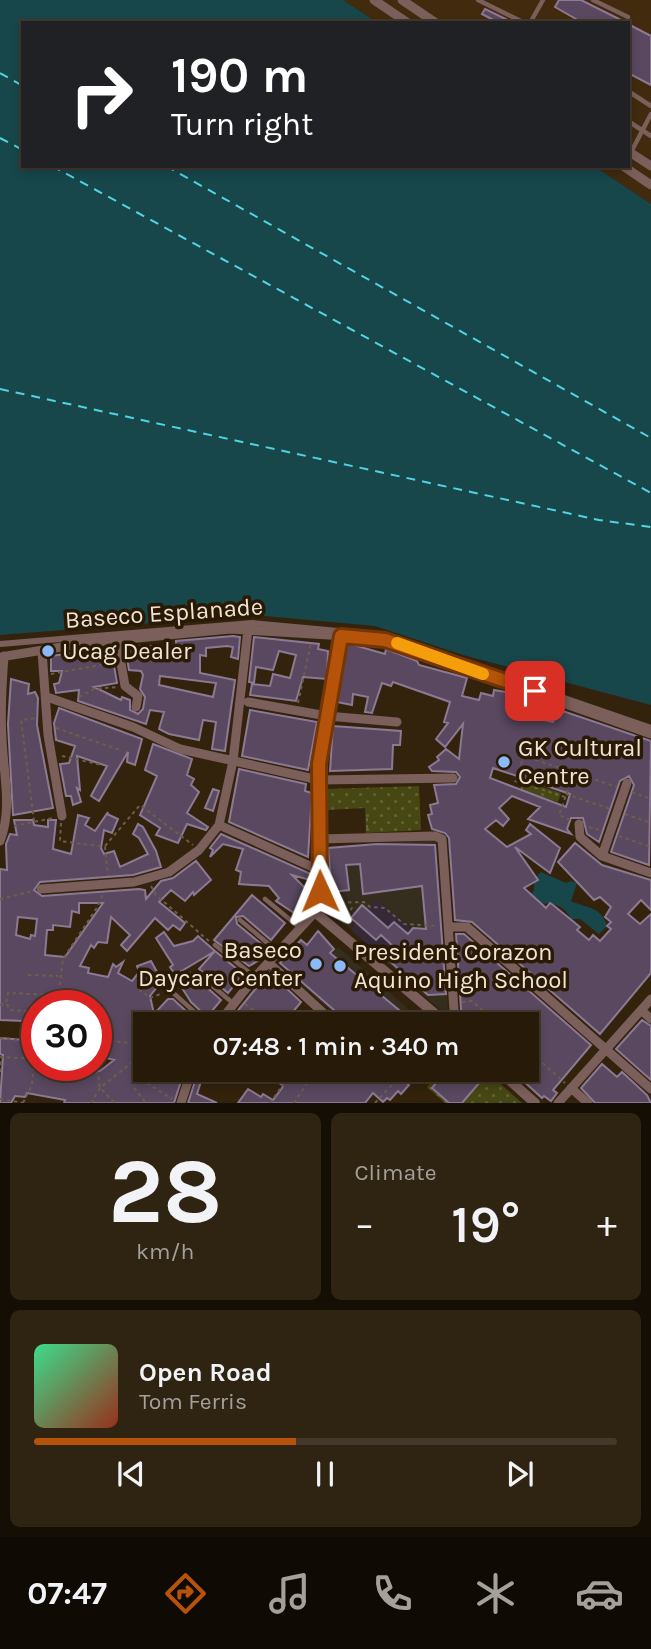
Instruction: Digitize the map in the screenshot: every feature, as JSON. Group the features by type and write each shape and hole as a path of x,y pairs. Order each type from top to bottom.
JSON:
{"street":[{"path":"374,0 405,21"},
{"path":"402,0 433,21"},
{"path":"630,155 651,166"},
{"path":"626,168 651,185"},
{"name":"Baseco Esplanade","path":"0,644 252,622 379,634 651,728"},
{"path":"41,889 147,879 169,872 199,850 219,825 233,761 248,629"},
{"path":"0,841 5,827 6,779 2,740 2,657 117,640 248,629 385,640 651,734"},
{"path":"227,1012 254,977 280,953 317,908 319,780 341,636"},
{"path":"117,640 125,686 138,695 136,707"},
{"path":"42,651 48,721 62,816"},
{"path":"47,697 133,727 180,749 319,780 453,778"},
{"path":"248,702 327,716 397,722"},
{"path":"602,856 626,786"},
{"path":"579,824 580,837 602,856 651,873"},
{"path":"219,825 319,870"},
{"path":"319,839 435,836 442,839 454,1012"},
{"path":"317,908 337,932 433,1012"},
{"path":"448,927 467,926 651,1089"},
{"path":"269,963 323,1012"},
{"path":"558,1103 651,999"},
{"path":"641,1010 651,1019"},
{"path":"181,1103 188,1082"},
{"path":"512,1082 535,1103"},
{"path":"571,1088 588,1103"}],"lane":[{"path":"478,0 521,21"},
{"path":"531,21 543,0"},
{"path":"593,0 603,2 628,17"},
{"path":"630,92 651,106"},
{"path":"630,152 651,114"},
{"path":"630,122 651,136"},
{"path":"265,899 300,929"},
{"path":"240,920 280,953"},
{"path":"215,945 254,977"},
{"path":"198,974 236,1001"},
{"path":"170,990 195,1012"}],"path":[{"path":"296,711 312,634"},
{"path":"46,674 119,662"},
{"path":"71,706 79,697 94,689 125,686"},
{"path":"34,822 21,720 48,721 120,750"},
{"path":"53,753 102,765"},
{"path":"565,797 515,781 524,755 574,773 626,786 651,799"},
{"path":"559,815 574,773"},
{"path":"59,990 63,958 109,884 104,847 140,805 199,850"},
{"path":"5,827 62,816 60,841 104,847"},
{"path":"366,818 367,838"},
{"path":"147,879 156,895 215,945"},
{"path":"0,899 41,889"},
{"path":"317,908 364,902 370,907 385,908 404,924 448,927"},
{"path":"337,932 354,904"},
{"path":"28,975 59,976"},
{"path":"21,994 8,993 6,1003 10,1010 21,1011"},
{"path":"236,1001 255,1012"},
{"path":"454,1003 472,1001 484,1012"},
{"path":"0,1005 6,1003"},
{"path":"0,1038 21,1040"},
{"path":"112,1041 133,1044"},
{"path":"0,1072 1,1057 21,1058"},
{"path":"539,1060 571,1088"},
{"path":"92,1103 100,1088 133,1062"},
{"path":"0,1099 24,1103 32,1081"},
{"path":"99,1081 100,1088 115,1103"},
{"path":"270,1103 285,1082"},
{"path":"293,1103 307,1082"},
{"path":"375,1103 395,1082"},
{"path":"147,1083 181,1103"},
{"path":"134,1088 146,1103"}],"shaded area":[{"path":"343,0 651,0 651,204 597,168 630,168 630,21 375,21"},
{"path":"523,781 561,793 558,802 520,790"},
{"path":"419,786 421,830 366,833 365,808 327,810 326,789"},
{"path":"436,839 448,1010 443,1012 384,959 411,928 377,899 350,929 325,911 321,848"},
{"path":"377,899 411,928 384,959 350,929"},
{"name":"President Corazon Aquino High School","path":"338,947 411,1012 332,1012 303,986"},
{"path":"431,1082 499,1082 522,1103 445,1103 427,1087"}],"water":[{"path":"0,0 343,0 375,21 21,21 21,168 597,168 651,204 651,705 463,655 375,626 253,615 0,635"},
{"path":"541,872 566,883 577,883 571,901 597,911 607,926 599,934 580,919 571,919 561,908 553,904 539,904 529,896 534,891 534,879"}],"building":[{"path":"559,0 581,0 623,21 580,21 555,7"},
{"path":"485,9 510,21 495,21 482,14"},
{"path":"630,25 651,36 651,85 630,74"},
{"path":"240,637 238,659 231,657 233,647 227,646 206,648 206,656 200,655 200,673 235,680 225,751 212,749 216,722 203,720 199,740 169,734 159,729 164,712 150,710 146,724 78,701 79,690 56,693 54,684 59,683 62,671 51,671 51,656 111,648 117,683 94,687 121,700 122,697 130,700 130,710 138,714 143,709 145,697 140,689 143,675 141,671 129,670 125,646 176,646 176,641","holes":["160,676 216,683 213,697 159,685"]},
{"path":"254,637 319,644 318,649 328,651 327,679 303,677 296,701 250,695 252,684 270,686 273,674 290,678 296,655 279,651 273,670 256,667 254,683 249,682"},
{"path":"347,643 385,654 386,649 417,661 419,665 467,678 462,696 479,700 481,693 493,696 494,690 511,693 544,704 540,719 553,722 557,709 651,741 649,865 611,852 634,785 629,776 620,781 599,842 587,834 583,818 571,818 567,829 571,834 528,819 540,807 512,796 499,808 509,819 503,826 496,820 485,829 507,847 531,834 526,830 530,824 560,848 550,873 515,847 538,880 524,888 546,908 550,903 553,905 580,927 577,930 589,940 593,935 600,941 611,929 607,926 611,922 605,917 611,907 600,897 594,900 558,862 575,843 602,865 651,880 651,910 641,900 628,914 640,924 651,914 651,973 600,1034 472,922 455,920 449,838 445,833 432,829 428,815 432,814 430,805 438,803 434,785 456,784 460,777 456,772 432,771 429,767 439,760 437,757 446,749 459,759 463,724 445,747 436,739 448,723 444,722 450,702 393,682 391,686 382,683 372,713 365,712 368,697 353,694 352,705 337,702","holes":["493,768 570,794 566,807 490,778"]},
{"path":"11,679 29,684 28,694 35,692 38,698 37,725 53,808 13,815 8,724"},
{"path":"59,708 142,739 135,765 127,762 128,752 99,801 91,796 107,766 77,756 80,790 77,788 81,802 73,805 71,796 66,796 60,764 69,763 75,746 56,740 54,723"},
{"path":"250,710 317,722 308,770 242,756"},
{"path":"333,726 401,731 400,745 393,745 392,769 330,771"},
{"path":"153,744 192,759 187,775 194,779 191,785 199,792 187,813 208,827 206,830 187,824 178,843 156,835 160,828 140,815 157,776 145,770"},
{"path":"239,769 306,784 305,791 312,793 308,857 229,822"},
{"path":"213,789 219,791 213,811 205,808"},
{"path":"108,812 107,814 118,819 112,833 104,830 101,848 104,854 114,851 120,867 148,854 139,838 133,834 138,824 143,827 156,851 161,867 133,875 40,882 34,890 42,896 139,889 145,890 146,899 161,881 173,878 196,861 211,880 185,901 171,890 159,902 185,923 180,930 173,925 168,930 155,918 127,951 121,945 130,935 111,917 107,943 98,942 94,948 91,945 80,966 89,968 88,973 108,977 113,964 116,967 123,962 118,973 132,981 139,972 137,966 151,961 162,981 150,996 154,1012 133,1012 133,1082 181,1082 174,1103 64,1103 65,1100 27,1093 25,1097 15,1096 11,1103 0,1103 3,1055 0,1054 0,1038 21,1040 21,1081 112,1081 112,990 21,990 21,1021 0,1020 0,869 7,870 6,844 10,834 17,835 14,820 33,820 34,825 48,827 48,820 56,820 53,849 71,854 78,815 89,818 85,825 95,831","holes":["79,903 103,903 65,957 45,955 47,930 53,930 53,925 70,927 72,911 79,913","18,917 37,919 35,936 31,935 30,939 16,935"]},
{"path":"221,834 311,874 310,880 292,875 311,894 311,902 297,915 276,901 279,898 269,886 239,884 241,872 236,870 243,849 223,844 210,857 213,850 210,848"},
{"path":"377,844 435,845 446,994 428,995 386,958 395,948 381,935 376,940 351,918 362,905 388,928 394,922 408,934 413,928 426,929 422,886 363,894 360,864 346,865 349,890 332,892 328,848"},
{"path":"252,895 285,923 271,940 243,916 236,917 237,924 265,947 259,955 263,958 249,966 214,940"},
{"name":"President Corazon Aquino High School","path":"318,931 334,949 330,953 401,1012 336,1012 280,963 301,940 307,945"},
{"path":"164,932 174,946 193,941 198,936 215,951 175,975 170,967 173,965 156,938"},
{"path":"456,934 464,934 591,1045 553,1090 557,1093 551,1101 544,1096 542,1098 524,1082 539,1082 539,1012 461,1012"},
{"path":"215,951 243,974 228,993 199,969"},
{"path":"269,972 301,1002 293,1012 237,1012"},
{"path":"194,976 221,1000 211,1012 202,1012 182,988"},
{"path":"168,999 173,999 187,1012 156,1012"},
{"path":"642,1020 651,1026 651,1080 616,1049"},
{"path":"602,1064 617,1077 622,1072 647,1095 651,1103 595,1103 581,1088"},
{"path":"195,1082 201,1082 197,1094 217,1103 188,1103"},
{"path":"277,1082 405,1082 409,1085 401,1094 398,1091 390,1100 387,1098 383,1102 373,1093 365,1103 238,1103 248,1089 273,1100 283,1085"},
{"path":"437,1082 480,1082 462,1103 449,1103 432,1088"}],"ferry route":[{"path":"0,73 21,85"},
{"path":"0,138 21,149"},
{"path":"56,168 651,493"},
{"path":"170,168 651,438"},
{"path":"0,389 599,520 651,527"}],"slow traffic":[{"path":"397,643 483,674"}],"place":[{"name":"Ucag Dealer","path":"48,651"},
{"name":"GK Cultural Centre","path":"504,762"},
{"name":"Baseco Daycare Center","path":"316,964"},
{"name":"President Corazon Aquino High School","path":"340,966"}],"route":[{"path":"320,891 319,764 341,636 378,638 535,691"}]}
